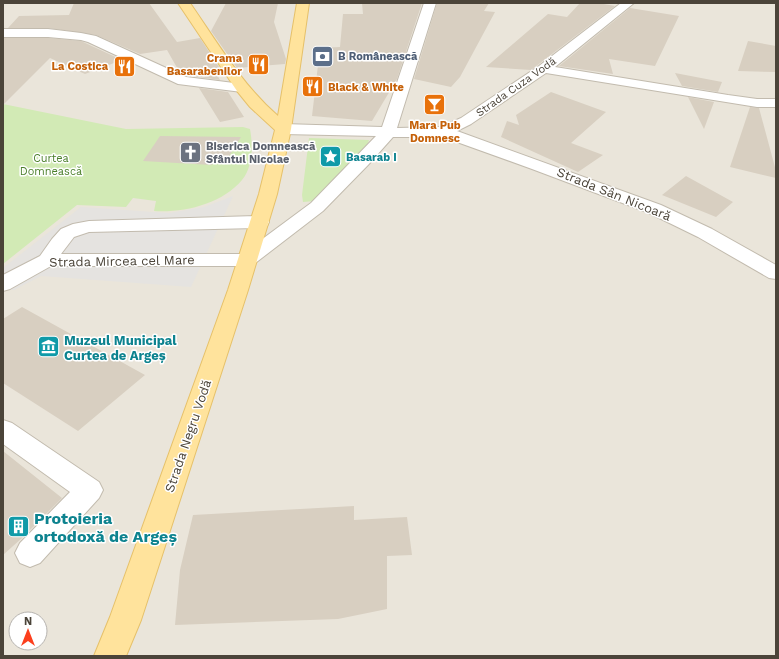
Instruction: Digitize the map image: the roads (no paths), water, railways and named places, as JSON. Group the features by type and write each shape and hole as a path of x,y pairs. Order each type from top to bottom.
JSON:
{"main road":[{"path":"184,3 242,88 256,104 283,129"},
{"name":"Strada Negru Vodă","path":"110,656 125,620 260,222 283,129 303,3"}],"street":[{"path":"247,260 317,207 362,162 388,133 430,3"},
{"name":"Strada Cuza Vodă","path":"283,129 388,133 444,132 466,121 544,69 628,3"},
{"path":"3,33 83,36 183,81 242,88"},
{"path":"544,69 728,99 776,103"},
{"name":"Strada Sân Nicoară","path":"444,132 538,164 655,209 705,233 776,273"},
{"path":"47,260 63,235 69,230 78,227 101,225 260,222"},
{"name":"Strada Mircea cel Mare","path":"3,284 47,260 247,260"},
{"path":"3,430 89,490 30,553"}],"place":[{"name":"B Românească","path":"322,56"},
{"name":"Crama Basarabenilor","path":"258,64"},
{"name":"La Costica","path":"124,66"},
{"name":"Black & White","path":"312,87"},
{"name":"Mara Pub Domnesc","path":"435,105"},
{"name":"Biserica Domnească Sfântul Nicolae","path":"191,152"},
{"name":"Basarab I","path":"331,157"},
{"name":"Muzeul Municipal Curtea de Argeș","path":"49,347"},
{"name":"Protoieria ortodoxă de Argeș","path":"19,527"}],"park label":[{"name":"Curtea Domnească","path":"51,164"}]}
